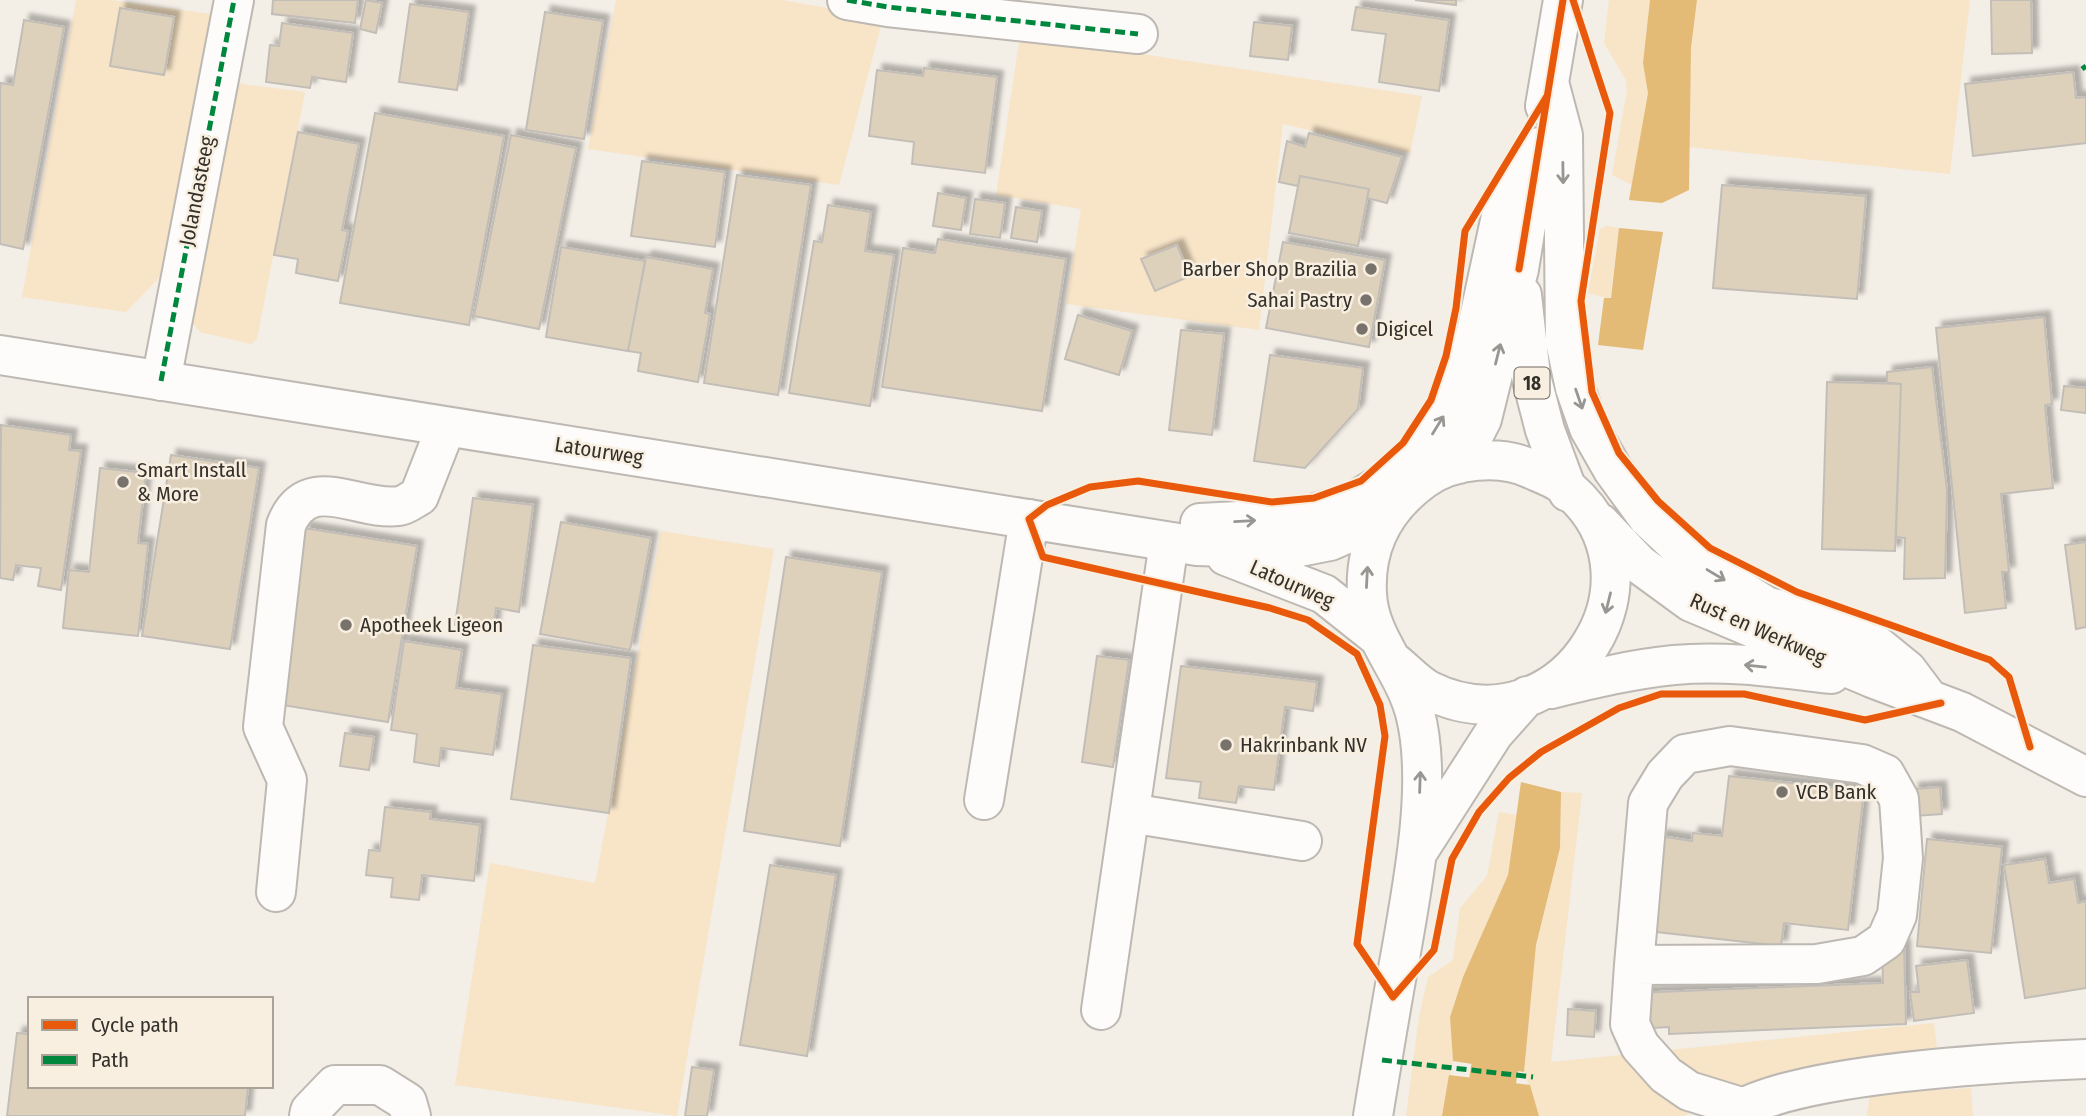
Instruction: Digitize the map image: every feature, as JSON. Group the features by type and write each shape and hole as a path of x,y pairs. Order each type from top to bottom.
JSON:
{"main road":[{"name":"Jolandasteeg","path":"161,382 234,0"},
{"path":"847,0 1138,34"},
{"name":"18","path":"1459,464 1482,419 1519,269 1563,0"},
{"path":"1549,82 1563,135 1565,341 1575,388 1589,428 1613,470 1648,518 1695,562 1766,606 1813,619 1875,644 1908,670 1928,698"},
{"path":"1103,531 1297,518 1352,503 1398,474 1432,436 1453,402 1476,331 1501,216 1539,147"},
{"name":"18","path":"1519,269 1531,376 1545,430 1578,502"},
{"name":"Latourweg","path":"0,355 1183,544 1289,549 1330,541 1385,517"},
{"path":"276,892 287,780 263,727 286,525 293,508 308,498 334,496 400,506 419,496 446,427"},
{"path":"1373,1116 1419,850 1421,765 1416,713 1367,607 1366,576 1371,545 1385,517 1405,493 1422,481 1459,464 1490,461 1522,465 1559,482 1578,502 1606,549 1611,590 1601,630 1579,665 1537,693 1493,733 1419,850"},
{"name":"Rust en Werkweg","path":"1578,502 1639,564 1691,602 1872,678 1962,712 2086,778"},
{"path":"984,800 1029,519"},
{"name":"Latourweg","path":"1183,544 1324,594 1386,650"},
{"path":"1101,1010 1130,813 1183,544"},
{"path":"1386,650 1427,689 1466,703 1507,704 1537,693"},
{"name":"Rust en Werkweg","path":"1537,693 1604,676 1675,665 1745,665 1872,678"},
{"path":"1634,965 1817,964 1863,956 1886,940 1897,915 1903,858 1899,799 1885,774 1862,764 1730,746 1685,754 1665,775 1648,803 1634,965 1630,1024 1640,1046 1666,1075 1689,1091 1736,1112 1774,1095 1868,1077 2086,1059"},
{"path":"1130,813 1302,841"},
{"path":"309,1116 310,1111 335,1085 380,1085 407,1102 411,1116"}],"shaded area":[{"path":"76,0 110,0 211,14 216,29 172,252 158,279 126,312 22,297"},
{"path":"616,0 782,0 883,18 839,185 588,149"},
{"path":"1609,0 1650,0 1643,63 1648,93 1632,185 1612,175 1627,90 1626,80 1604,43"},
{"path":"1650,0 1697,0 1691,48 1689,190 1662,203 1629,200 1648,93 1643,63"},
{"path":"1697,0 1970,0 1950,174 1689,147 1691,48"},
{"path":"1020,36 1422,96 1410,153 1283,124 1259,330 1066,304 1081,209 996,195"},
{"path":"235,83 305,92 257,339 251,344 200,332 189,318"},
{"path":"1607,226 1619,228 1610,299 1588,293 1600,229"},
{"path":"1619,228 1663,232 1643,350 1598,345 1604,298 1611,298"},
{"path":"661,531 774,549 677,1116 455,1085 490,863 595,883"},
{"path":"1521,782 1561,792 1560,848 1536,945 1524,1072 1453,1061 1450,1017 1463,977 1508,875"},
{"path":"1561,792 1582,793 1551,1062 1934,1023 1938,1057 1717,1098 1684,1116 1539,1116 1524,1072 1536,945 1560,848"},
{"path":"1499,812 1516,815 1508,875 1463,977 1450,1016 1453,1061 1442,1116 1406,1116 1419,1017 1428,977 1453,960 1460,908 1487,876"},
{"path":"1449,1075 1530,1085 1539,1116 1442,1116"},
{"path":"1971,1088 1973,1116 1867,1116 1870,1094"}],"building":[{"path":"273,0 358,0 355,23 272,14"},
{"path":"366,0 382,3 376,33 360,29"},
{"path":"1415,0 1456,0 1456,5"},
{"path":"1991,0 2031,0 2032,53 1992,54"},
{"path":"410,4 469,12 457,90 399,82"},
{"path":"1356,7 1449,20 1439,91 1379,82 1386,34 1352,30"},
{"path":"120,8 174,17 164,75 110,66"},
{"path":"545,12 603,21 584,139 526,130"},
{"path":"24,20 64,27 23,249 0,244 0,89 1,83 13,85"},
{"path":"1254,22 1292,26 1288,60 1250,56"},
{"path":"282,23 353,33 346,82 312,77 310,88 266,82 270,45 279,46"},
{"path":"924,68 997,77 985,173 912,164 914,142 869,136 877,70 923,76"},
{"path":"2073,72 2076,98 2086,97 2086,143 1973,156 1965,84"},
{"path":"375,113 504,136 469,325 340,303"},
{"path":"298,132 359,144 342,230 348,231 338,281 296,273 298,259 274,255"},
{"path":"1309,133 1402,157 1387,203 1367,198 1369,189 1300,176 1298,186 1279,182 1287,141 1305,147"},
{"path":"511,135 576,148 539,329 474,316"},
{"path":"642,161 725,172 715,247 631,236"},
{"path":"737,175 811,185 778,395 704,383"},
{"path":"1300,176 1369,189 1358,246 1289,233"},
{"path":"1722,185 1866,196 1857,299 1713,288"},
{"path":"938,193 966,198 961,230 933,226"},
{"path":"975,199 1005,203 1000,238 970,234"},
{"path":"828,205 871,212 865,251 894,255 870,406 789,393 814,241 822,242"},
{"path":"1016,207 1042,211 1037,242 1011,238"},
{"path":"938,239 1066,259 1042,411 882,387 903,248 935,253"},
{"path":"1283,242 1385,260 1369,347 1266,328"},
{"path":"1177,245 1190,276 1155,291 1141,259"},
{"path":"561,247 645,261 628,351 546,337"},
{"path":"646,257 713,269 705,313 710,314 698,382 638,371 641,353 628,351"},
{"path":"1078,315 1132,331 1119,375 1065,359"},
{"path":"2044,317 2052,404 2045,405 2053,488 2001,494 2009,572 2002,572 2006,608 1965,613 1936,328"},
{"path":"1181,330 1224,334 1212,435 1169,430"},
{"path":"1270,355 1363,368 1358,409 1305,468 1254,461"},
{"path":"1932,367 1947,490 1945,578 1904,579 1905,538 1896,537 1901,384 1887,383 1887,372"},
{"path":"1827,382 1901,384 1895,551 1822,549"},
{"path":"2064,386 2086,388 2086,413 2061,410"},
{"path":"1,425 71,435 69,450 81,451 61,590 38,586 41,568 16,565 13,580 0,578"},
{"path":"171,455 259,468 230,649 142,636"},
{"path":"100,468 146,473 138,543 148,544 138,636 63,628 69,570 89,572"},
{"path":"473,498 533,505 519,612 496,608 493,630 455,625"},
{"path":"561,522 651,538 630,650 540,634"},
{"name":"Apotheek Ligeon","path":"304,528 417,546 388,722 276,704"},
{"path":"2086,542 2086,627 2076,629 2065,545"},
{"path":"786,557 882,572 840,846 744,831"},
{"path":"404,641 462,650 456,688 502,694 493,755 441,748 439,766 414,762 417,734 391,730"},
{"path":"533,645 631,658 609,813 511,799"},
{"path":"1097,656 1129,660 1113,767 1082,762"},
{"name":"Hakrinbank NV","path":"1181,666 1317,682 1313,711 1285,707 1274,790 1239,786 1236,803 1199,798 1201,782 1166,778"},
{"path":"345,733 374,737 369,770 340,766"},
{"path":"1729,776 1864,791 1848,930 1784,923 1781,946 1648,931 1660,836 1692,841 1693,833 1722,836"},
{"path":"1940,787 1942,814 1914,816 1913,789"},
{"path":"385,807 431,812 430,819 480,825 474,881 422,875 419,900 391,897 393,878 366,875 369,850 380,851"},
{"path":"1927,839 2002,847 1991,953 1917,946"},
{"path":"2045,859 2049,883 2074,879 2078,903 2086,901 2086,988 2025,998 2004,865"},
{"path":"770,865 836,875 807,1056 740,1045"},
{"path":"1904,945 1906,1024 1669,1034 1669,1027 1637,1029 1635,993 1883,983 1882,946"},
{"path":"1967,960 1974,1013 1914,1021 1910,992 1919,992 1916,966"},
{"path":"1568,1009 1596,1011 1594,1037 1567,1035"},
{"path":"17,1033 28,1034 28,1088 248,1088 245,1116 7,1116"},
{"path":"692,1067 714,1070 707,1116 685,1116"}],"waterway":[{"path":"1487,1116 1505,1003"}],"marked path":[{"path":"161,381 234,0"},
{"path":"847,0 888,7 1138,34"},
{"path":"2082,69 2086,66"},
{"path":"1382,1060 1533,1077"}],"cycle path":[{"path":"1519,269 1563,0"},
{"path":"1573,0 1610,113 1581,301 1592,392 1619,453 1658,501 1710,548 1797,592 1990,660 2009,677 2030,747"},
{"path":"1547,96 1465,231 1456,308 1446,356 1431,400 1403,443 1361,481 1314,498 1272,502 1138,481 1090,487 1047,505 1029,519 1043,557 1270,608 1308,620 1357,654 1380,705 1385,736 1357,944 1393,997 1434,950 1452,859 1479,812 1509,778 1541,752 1619,708 1661,694 1744,694 1865,720 1941,703"}],"place":[{"name":"Barber Shop Brazilia","path":"1371,269"},
{"name":"Sahai Pastry","path":"1366,300"},
{"name":"Digicel","path":"1362,329"},
{"name":"Smart Install & More","path":"123,482"},
{"name":"Apotheek Ligeon","path":"346,625"},
{"name":"Hakrinbank NV","path":"1226,745"},
{"name":"VCB Bank","path":"1782,792"}]}
